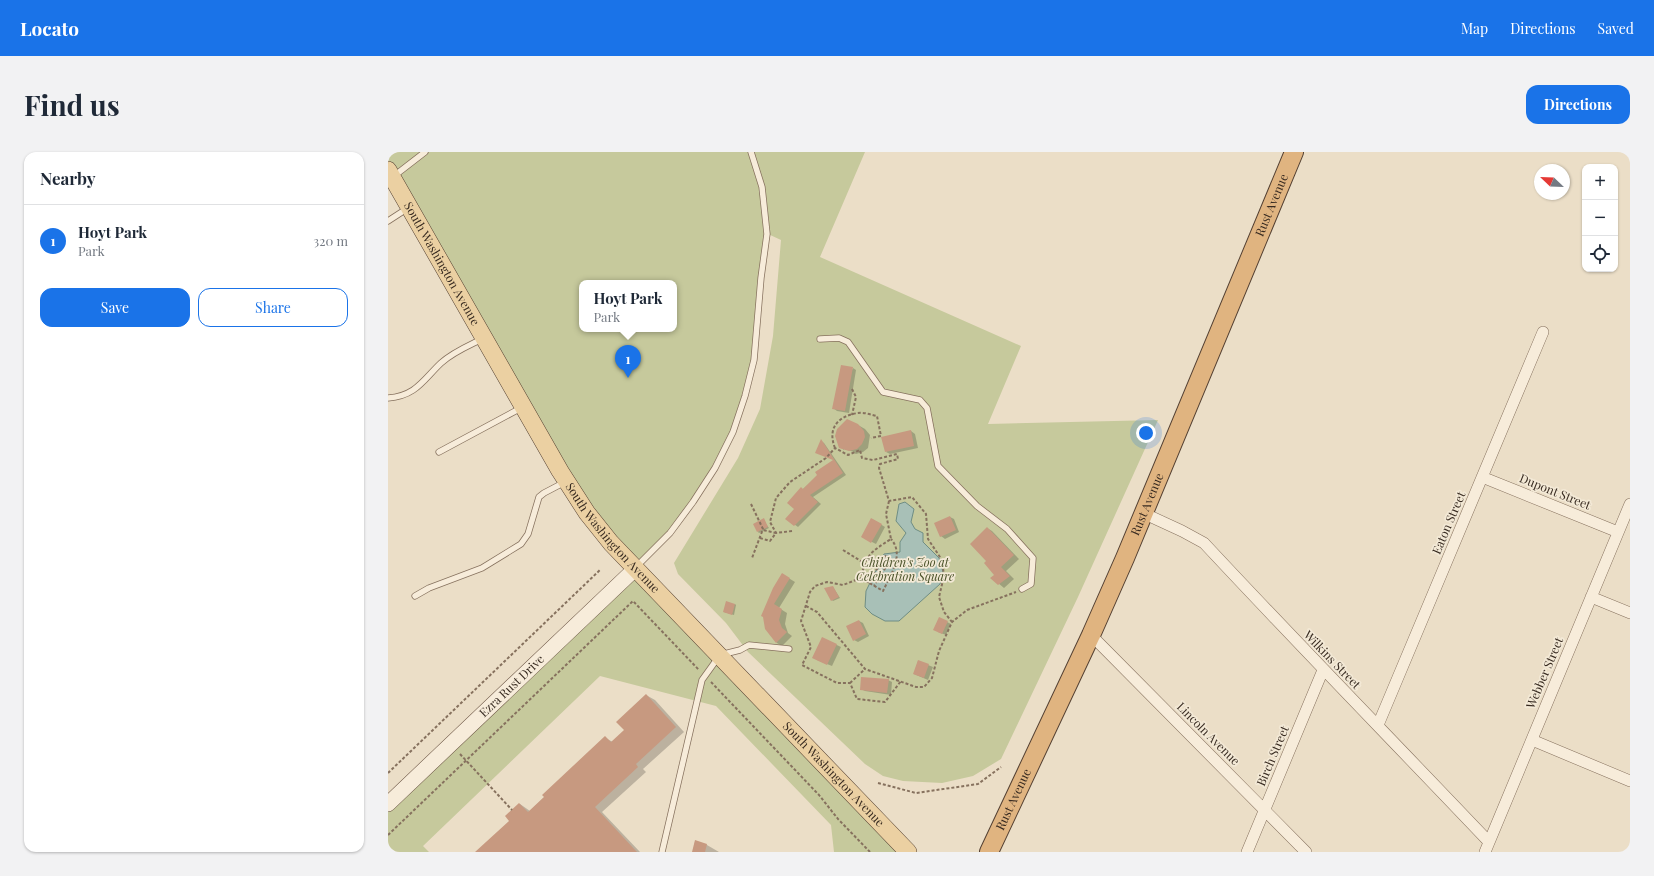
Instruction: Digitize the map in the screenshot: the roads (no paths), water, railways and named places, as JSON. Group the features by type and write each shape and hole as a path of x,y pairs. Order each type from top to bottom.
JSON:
{"highway":[{"name":"Rust Avenue","path":"990,852 1092,635 1294,152"}],"main road":[{"name":"South Washington Avenue","path":"390,173 523,407 588,513 611,543 908,852"},
{"name":"Ezra Rust Drive","path":"388,804 636,568"}],"street":[{"name":"Eaton Street","path":"1378,724 1543,332"},
{"name":"Dupont Street","path":"1482,477 1618,532"},
{"name":"Webber Street","path":"1487,847 1630,504"},
{"name":"Wilkins Street","path":"1144,513 1204,543 1323,670 1378,724 1487,847"},
{"path":"1591,597 1630,613"},
{"name":"Lincoln Avenue","path":"1092,635 1306,852"},
{"name":"Birch Street","path":"1247,852 1323,670"},
{"path":"1532,740 1630,781"}],"lane":[{"path":"390,173 425,152"},
{"path":"636,568 670,532 693,502 715,468 733,432 745,396 754,360 761,278 768,234 762,187 751,152"},
{"path":"388,221 410,208"},
{"path":"388,398 404,396 413,391 450,356 484,338"},
{"path":"820,338 839,338 848,342 883,392 920,400 927,408 938,466 976,506 1007,529 1033,558 1031,584 1022,589"},
{"path":"439,452 523,407"},
{"path":"415,596 429,588 482,568 521,544 528,534 539,497 567,481"},
{"path":"662,852 702,680 720,655 740,650 748,645 789,649"}],"place":[{"name":"Hoyt Park","path":"628,378"}],"park label":[{"name":"Children's Zoo at Celebration Square","path":"905,570"}]}
